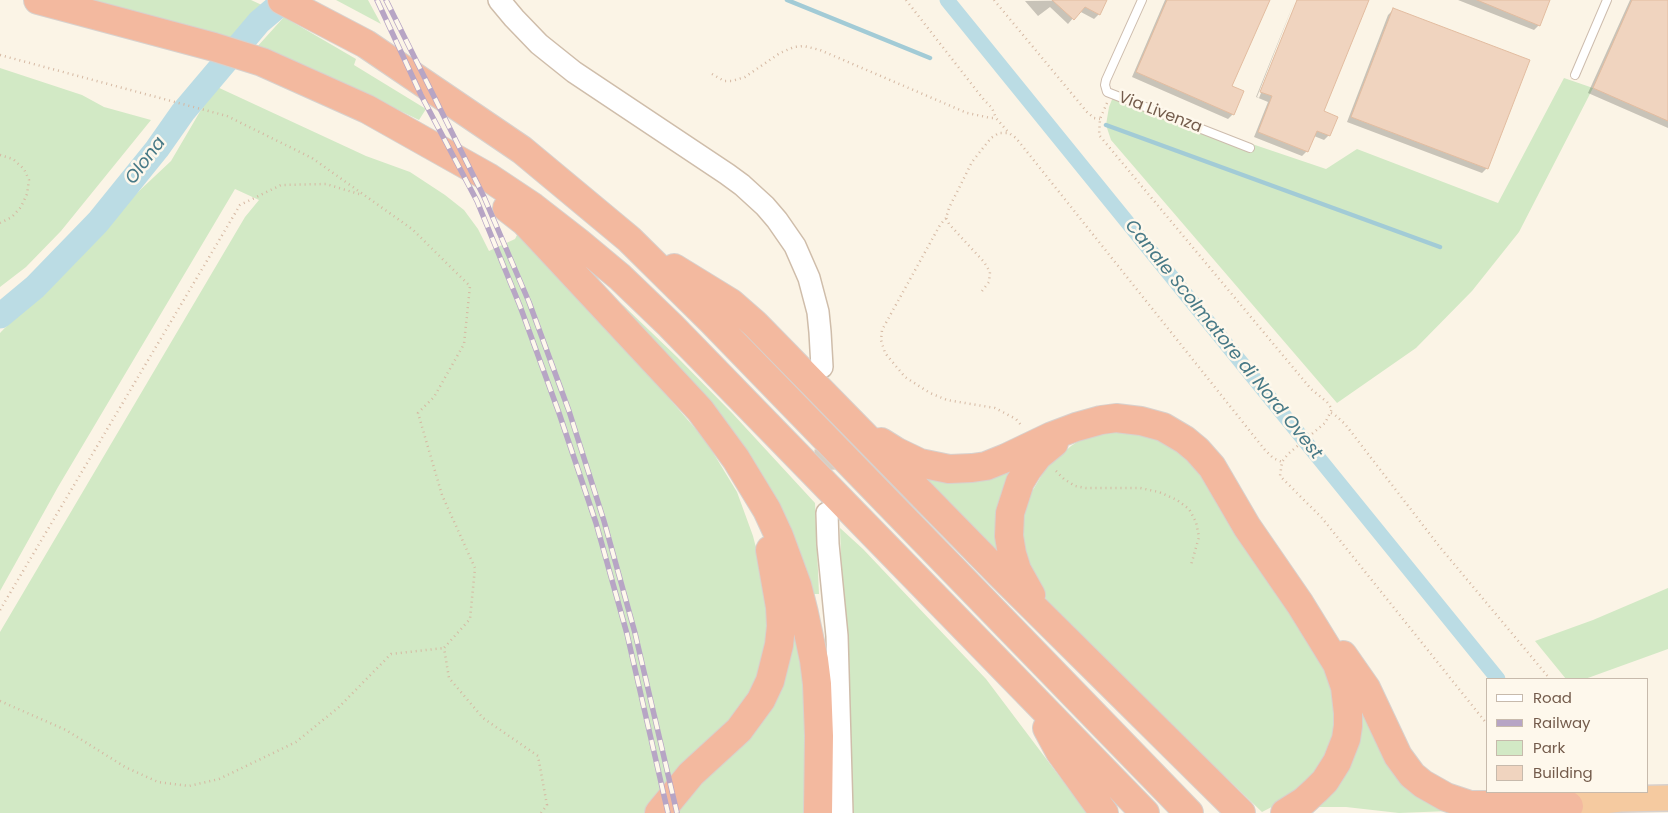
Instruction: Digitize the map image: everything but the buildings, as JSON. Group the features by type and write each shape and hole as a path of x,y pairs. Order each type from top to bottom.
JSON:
{"highway":[{"path":"15,0 50,3 214,46 262,62 367,109 427,141 488,177 533,207 620,277 721,376 1024,690 1146,813"},
{"path":"302,4 342,17 366,44 522,150 629,239 712,321 1189,813"},
{"path":"427,141 525,222 700,410 755,488 779,536 797,586 804,613 817,684 819,736 818,813"},
{"path":"629,239 731,303 746,315 982,557 1242,813"},
{"path":"841,411 897,452 920,463 949,470 986,466 1076,427 1116,418 1141,421 1163,427 1192,445 1212,466 1246,527 1300,604 1337,664 1341,674 1347,699 1348,726 1342,751 1325,781 1304,800 1285,813"},
{"path":"1076,427 1038,456 1028,469 1014,496 1010,513 1009,536 1012,554 1024,584 1086,659"},
{"path":"659,813 679,787 739,730 750,716 761,700 776,663 781,626 780,607 765,520 755,488"},
{"path":"1300,604 1353,668 1366,688 1398,756 1423,784 1446,797 1470,805 1491,806 1532,802 1569,806"},
{"path":"1024,690 1060,752 1104,813"},
{"path":"1513,813 1620,800 1668,798"}],"main road":[{"path":"499,0 539,44 574,72 727,174 765,206 795,246 809,278 818,312 822,367"},
{"path":"828,513 826,638 830,813"},
{"path":"828,544 837,636 842,813"},
{"path":"819,736 830,813"}],"lane":[{"name":"Via Livenza","path":"1142,0 1106,80 1105,89 1111,94 1250,148"},
{"path":"1575,75 1607,0"}],"path":[{"path":"906,0 992,108 996,118 1016,138 1265,450 1273,458 1282,462"},
{"path":"994,0 1087,112 1094,118 1100,118"},
{"path":"712,74 724,81 732,81 745,77 780,53 794,47 804,46 820,50 967,113 996,118"},
{"path":"0,55 227,116 312,158 412,229 470,286 464,344 434,396 418,413 442,496 475,568 470,619 444,648 391,654 339,707 296,742 219,779 189,786 158,782 125,767 66,730 0,701"},
{"path":"1111,94 1100,118 1099,135 1311,389 1327,402 1332,409 1324,423 1288,454 1282,462 1280,476 1322,518 1486,723"},
{"path":"1009,133 999,133 991,138 972,162 946,218 940,225 882,330 881,340 885,354 904,377 916,385 947,400 995,408 1016,419 1021,425"},
{"path":"0,155 13,159 24,169 29,180 27,194 21,207 12,217 0,223"},
{"path":"0,610 240,205 281,184 326,184 363,195"},
{"path":"946,218 949,224 984,262 990,272 989,282 982,291"},
{"path":"1331,413 1345,424 1439,546 1549,678"},
{"path":"1056,471 1075,486 1086,488 1140,488 1158,492 1177,500 1189,509 1196,522 1199,537 1191,564"},
{"path":"444,648 449,678 483,718 538,756 547,805 541,813"}],"green space":[{"path":"92,0 251,0 264,6 232,39 191,26"},
{"path":"336,0 368,0 381,24"},
{"path":"284,17 356,59 354,65 426,109 419,120 324,74 256,48"},
{"path":"0,68 82,95 104,107 151,120 61,231 26,267 0,287"},
{"path":"1564,78 1593,88 1519,232 1472,291 1416,348 1337,403 1111,140 1106,125 1113,97 1326,169 1357,149 1498,203"},
{"path":"215,86 366,156 410,172 464,210 478,229 489,251 515,239 521,227 706,441 737,492 753,536 768,594 767,642 759,677 742,710 646,813 0,813 0,632 245,217 259,200 235,189 58,487 0,591 0,333 122,207 171,161"},
{"path":"596,283 624,306 677,357 733,414 815,503 819,594 811,594 800,558"},
{"path":"1105,431 1137,432 1172,445 1200,469 1329,672 1335,689 1335,738 1321,769 1293,796 1262,812 1067,625 1048,602 1033,576 1022,535 1024,513 1030,495 1046,468 1071,446 1086,436"},
{"path":"1027,461 1010,571 915,473"},
{"path":"840,528 863,549 986,679 1087,813 850,813"},
{"path":"1668,588 1668,649 1588,678 1565,678 1535,641 1593,620"},
{"path":"791,618 803,658 812,813 670,813 743,739"},
{"path":"1355,692 1449,811 1399,813 1346,807 1316,807"}],"waterway":[{"name":"Olona","path":"0,316 35,287 98,222 157,149 183,112 259,22 285,0"},
{"path":"787,0 930,58"},
{"name":"Canale Scolmatore di Nord Ovest","path":"947,0 1497,678"},
{"path":"1106,125 1440,247"}],"tunnel":[{"path":"822,385 827,494"}],"railway":[{"path":"377,0 421,95 477,201 520,306 559,413 596,523 627,634 668,813"},
{"path":"386,0 484,197 529,302 569,411 604,521 635,633 677,813"}]}
